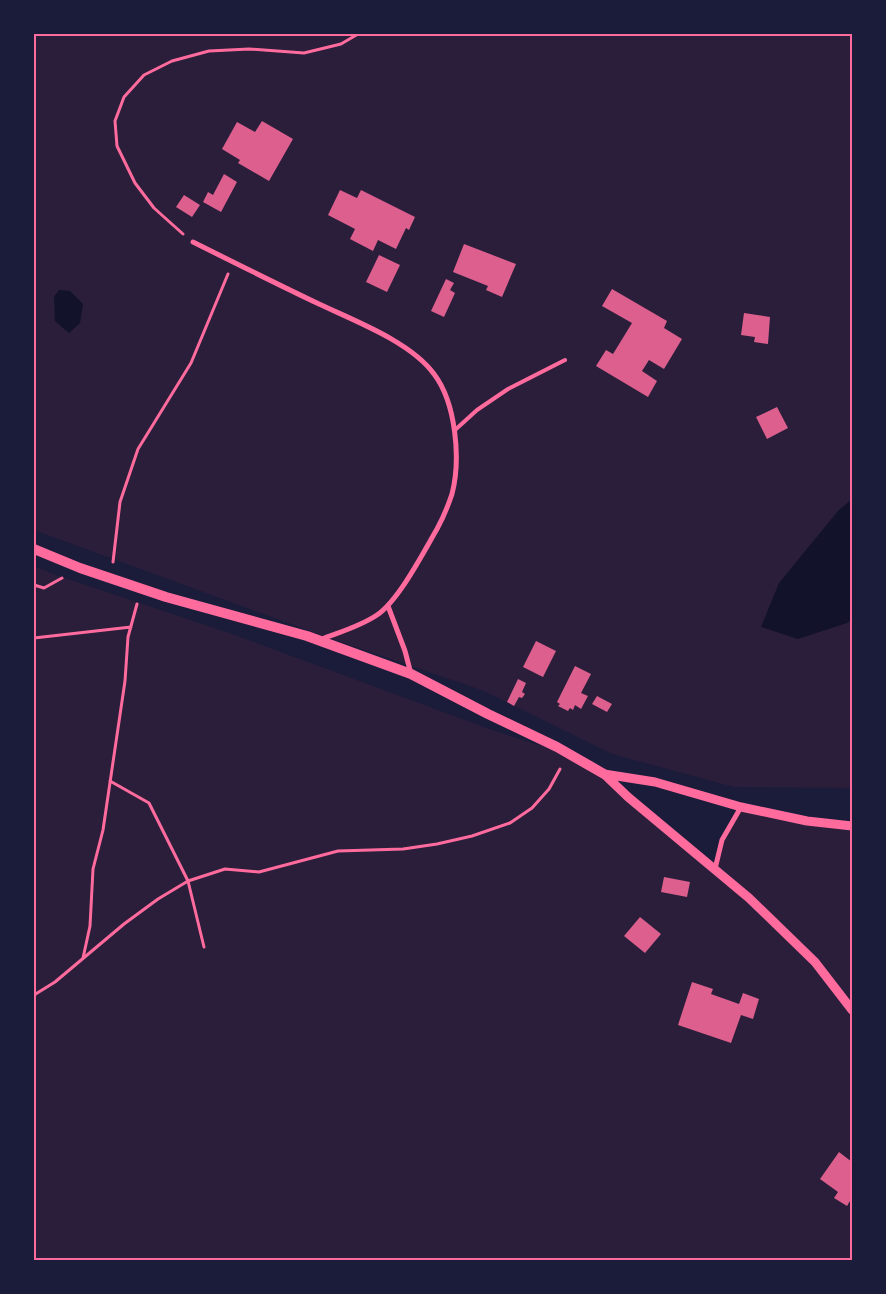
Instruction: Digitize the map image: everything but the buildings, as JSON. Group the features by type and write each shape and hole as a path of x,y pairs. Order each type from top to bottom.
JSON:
{"main road":[{"path":"34,549 112,579 319,640 411,674 569,753 604,774"}],"street":[{"path":"194,242 378,332 411,352 434,374 450,402 455,430 455,470 452,493 420,560 388,606 376,616 319,640"},
{"path":"388,606 405,651 411,674"},
{"path":"604,774 655,782 741,807 808,820 852,826"},
{"path":"604,774 628,797 749,898 815,962 852,1010"},
{"path":"715,870 722,840 741,807"}],"lane":[{"path":"455,430 477,410 508,389 565,360"}],"path":[{"path":"194,242 154,208 135,183 125,164 117,146 116,121 124,97 144,75 172,61 209,51 249,49 304,53 341,44 358,34"},
{"path":"112,579 120,502 138,449 191,363 233,262"},
{"path":"34,585 44,588 80,568"},
{"path":"83,959 90,926 93,869 103,830 131,626 141,588"},
{"path":"34,638 131,626"},
{"path":"34,995 55,982 158,899 188,881 225,870 259,872 338,851 402,849 472,836 510,823 532,808 549,788 569,753"},
{"path":"110,781 149,802 188,881 204,947"}],"shaded area":[{"path":"34,34 852,34 852,788 734,787 612,754 484,691 318,634 34,530"},
{"path":"59,290 70,291 83,304 80,323 69,333 55,321 54,297"},
{"path":"852,499 852,619 847,623 798,639 761,627 779,583 838,511"},
{"path":"34,566 235,635 492,730 576,757 715,870 722,840 741,807 852,826 852,1260 34,1260"}]}
